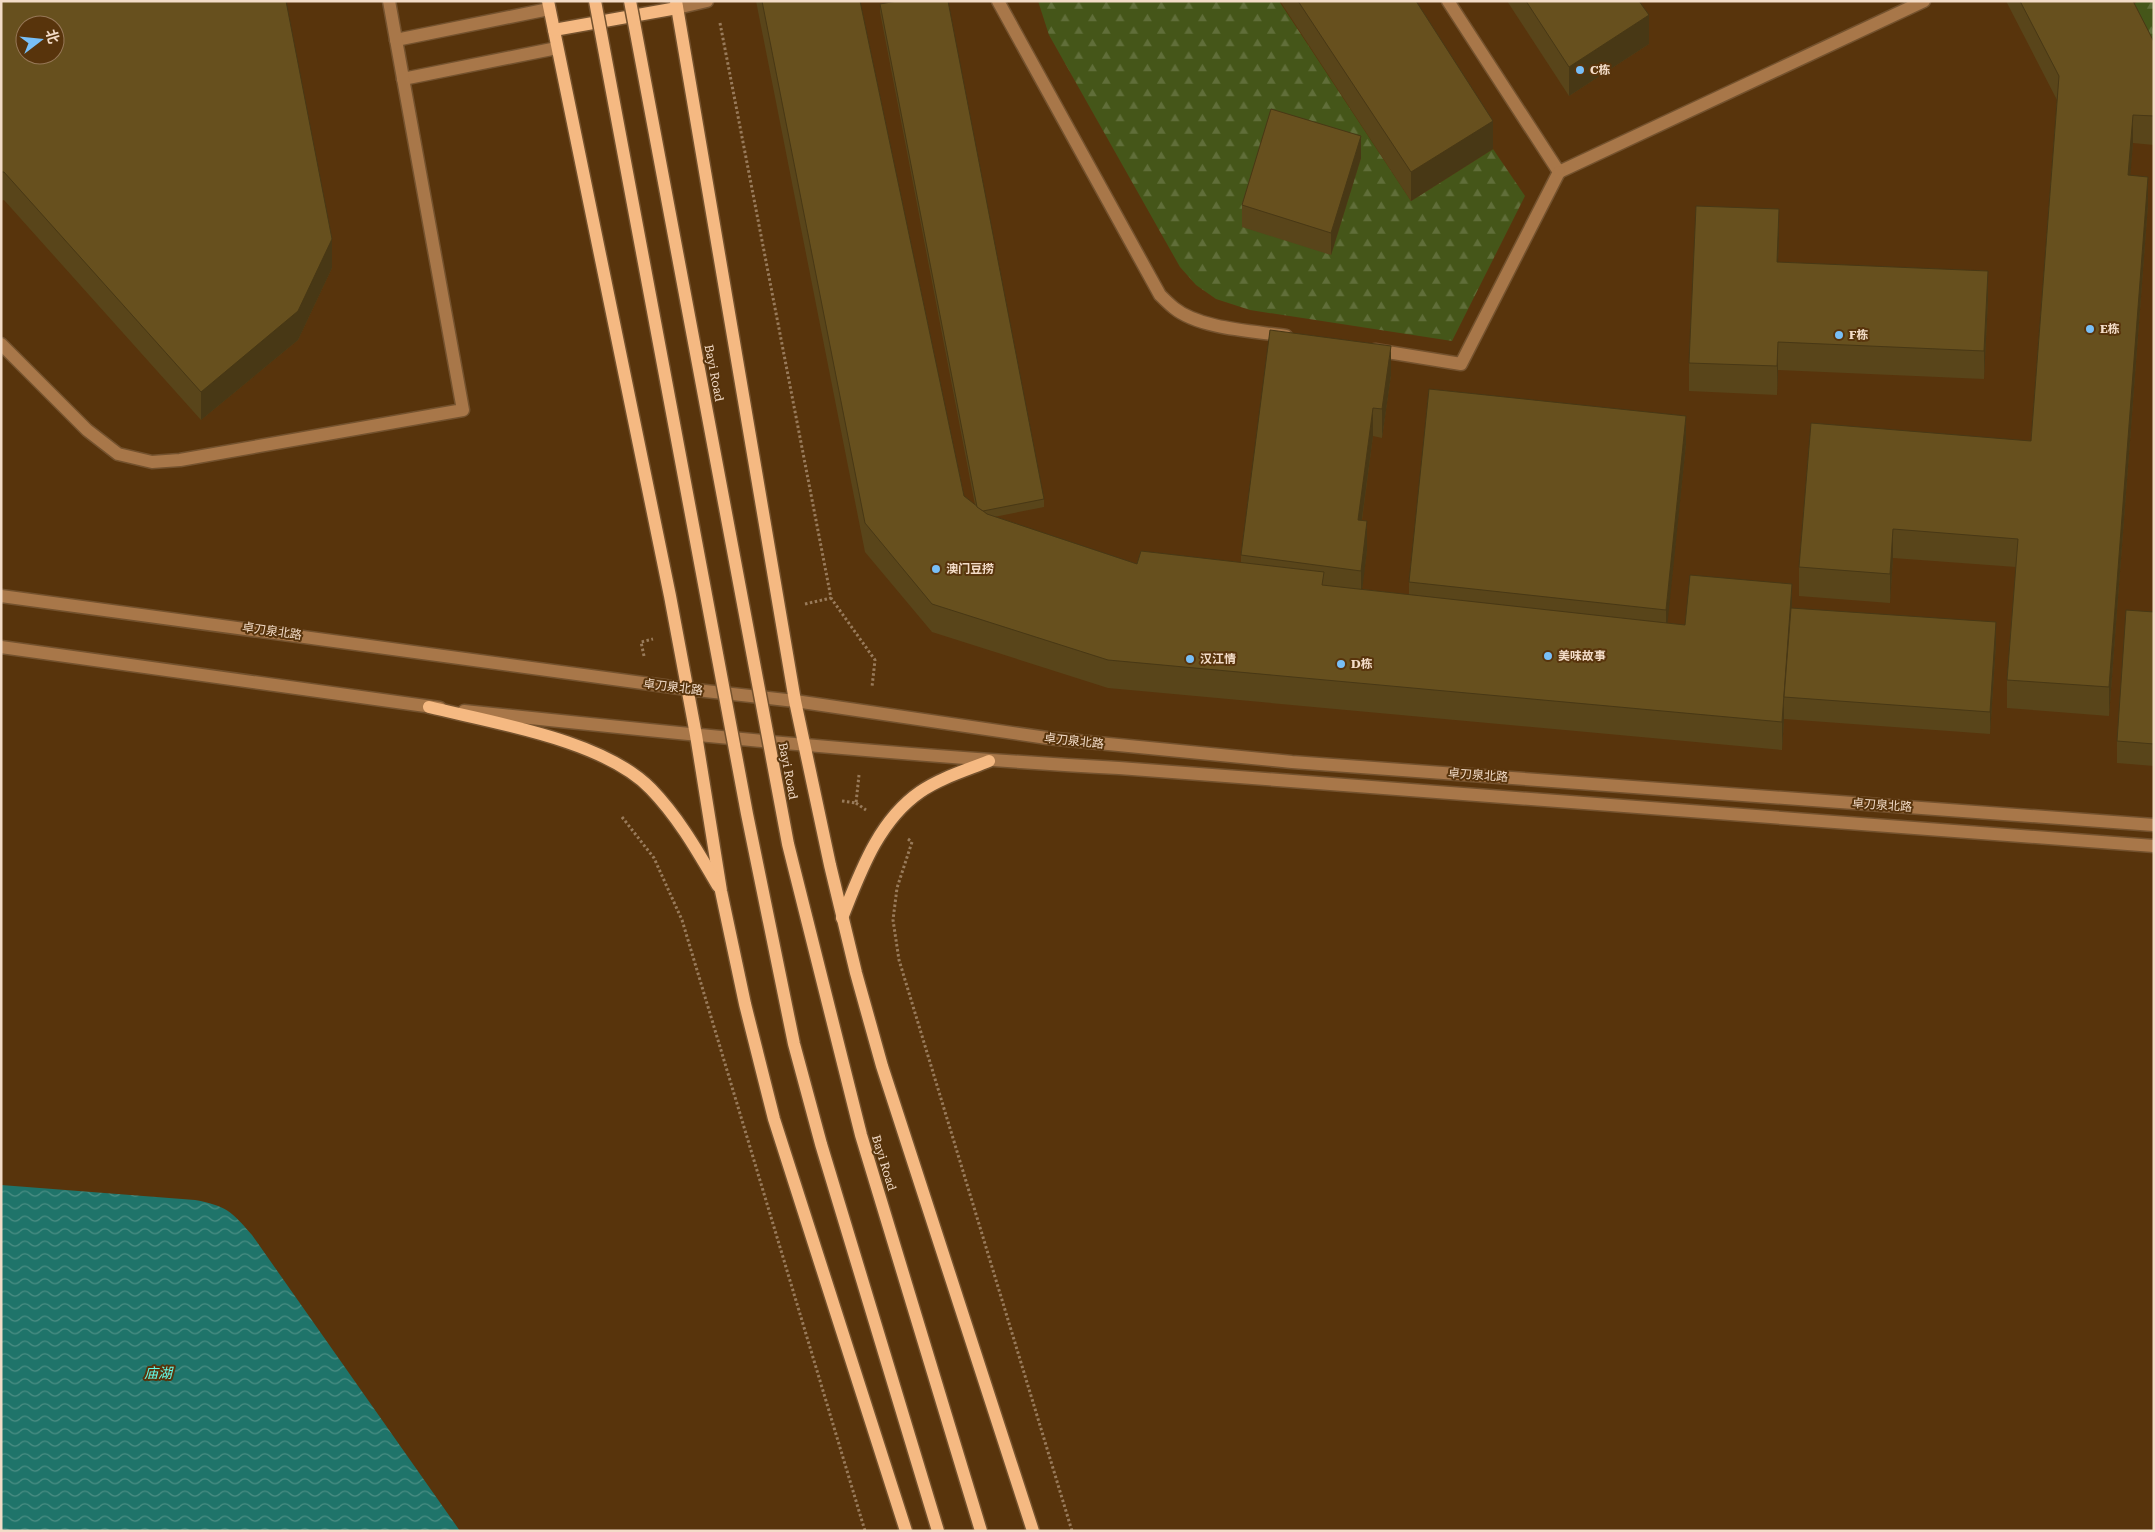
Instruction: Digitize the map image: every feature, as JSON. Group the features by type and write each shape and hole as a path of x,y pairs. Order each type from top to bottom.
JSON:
{"main road":[{"path":"595,1 746,814 794,1044 821,1144 938,1531"},
{"name":"Bayi Road","path":"630,1 788,844 861,1135 981,1531"},
{"path":"549,5 668,586 696,735 721,892 744,1004 774,1119 906,1531"},
{"path":"554,30 676,5"},
{"name":"Bayi Road","path":"676,5 795,701 842,918 856,973 912,1161 1033,1531"},
{"path":"429,707 571,744 602,756 626,769 650,788 682,826 721,892"},
{"path":"842,918 872,850 900,808 920,792 989,761"}],"street":[{"path":"1,344 87,430 118,454 143,460 180,460 463,410 389,1"},
{"path":"676,5 707,1"},
{"path":"998,1 1160,295 1174,309 1189,317 1226,327 1295,338"},
{"path":"1448,1 1560,172"},
{"path":"1363,348 1461,364 1560,172 1924,1"},
{"path":"396,40 549,5"},
{"path":"403,79 557,48"},
{"name":"卓刀泉北路","path":"1,596 687,689 795,701 1046,738 1282,761 2154,826"},
{"name":"卓刀泉北路","path":"1,647 429,707 696,735 989,761 1178,772 2154,846"}],"path":[{"path":"720,21 831,598 875,660"},
{"path":"622,817 654,858 668,884 682,920 865,1531"},
{"path":"912,842 897,888 893,920 899,960 1072,1531"}],"green space":[{"path":"1038,1 1279,1 1411,201 1493,149 1525,196 1452,341 1250,310 1216,299 1196,285 1180,267 1049,35"},
{"path":"2139,1 2154,1 2154,58 2127,7"}],"water":[{"name":"庙湖","path":"1,1185 195,1200 222,1207 228,1211 252,1235 460,1531 1,1531"}],"building":[{"path":"1,1 286,1 332,239 298,311 201,392 4,172 1,172"},
{"path":"762,1 860,1 964,496 987,514 1137,564 1141,551 1324,572 1322,585 1685,625 1690,575 1792,584 1782,722 1108,660 932,604 865,523"},
{"path":"897,1 948,1 1044,499 983,511 977,507 880,4"},
{"path":"1298,1 1416,1 1493,121 1411,172"},
{"path":"1526,1 1639,1 1649,15 1569,67"},
{"name":"E栋","path":"2020,1 2133,1 2154,42 2154,116 2133,115 2128,175 2148,177 2109,687 2007,680 2018,539 1893,529 1890,574 1799,567 1811,423 2031,441 2059,76"},
{"path":"1271,109 1361,136 1331,233 1242,205"},
{"name":"F栋","path":"1696,206 1779,209 1777,262 1988,271 1984,351 1778,342 1777,366 1689,363"},
{"path":"1270,330 1391,346 1382,409 1373,408 1358,520 1367,521 1361,571 1241,555"},
{"path":"1429,389 1686,416 1666,610 1409,582"},
{"path":"1791,608 1996,622 1990,712 1784,697"},
{"path":"2126,610 2154,612 2154,744 2117,741"}],"place":[{"name":"C栋","path":"1580,70"},
{"name":"E栋","path":"2090,329"},
{"name":"F栋","path":"1839,335"},
{"name":"澳门豆捞","path":"936,569"},
{"name":"美味故事","path":"1548,656"},
{"name":"汉江情","path":"1190,659"},
{"name":"D栋","path":"1341,664"}]}
